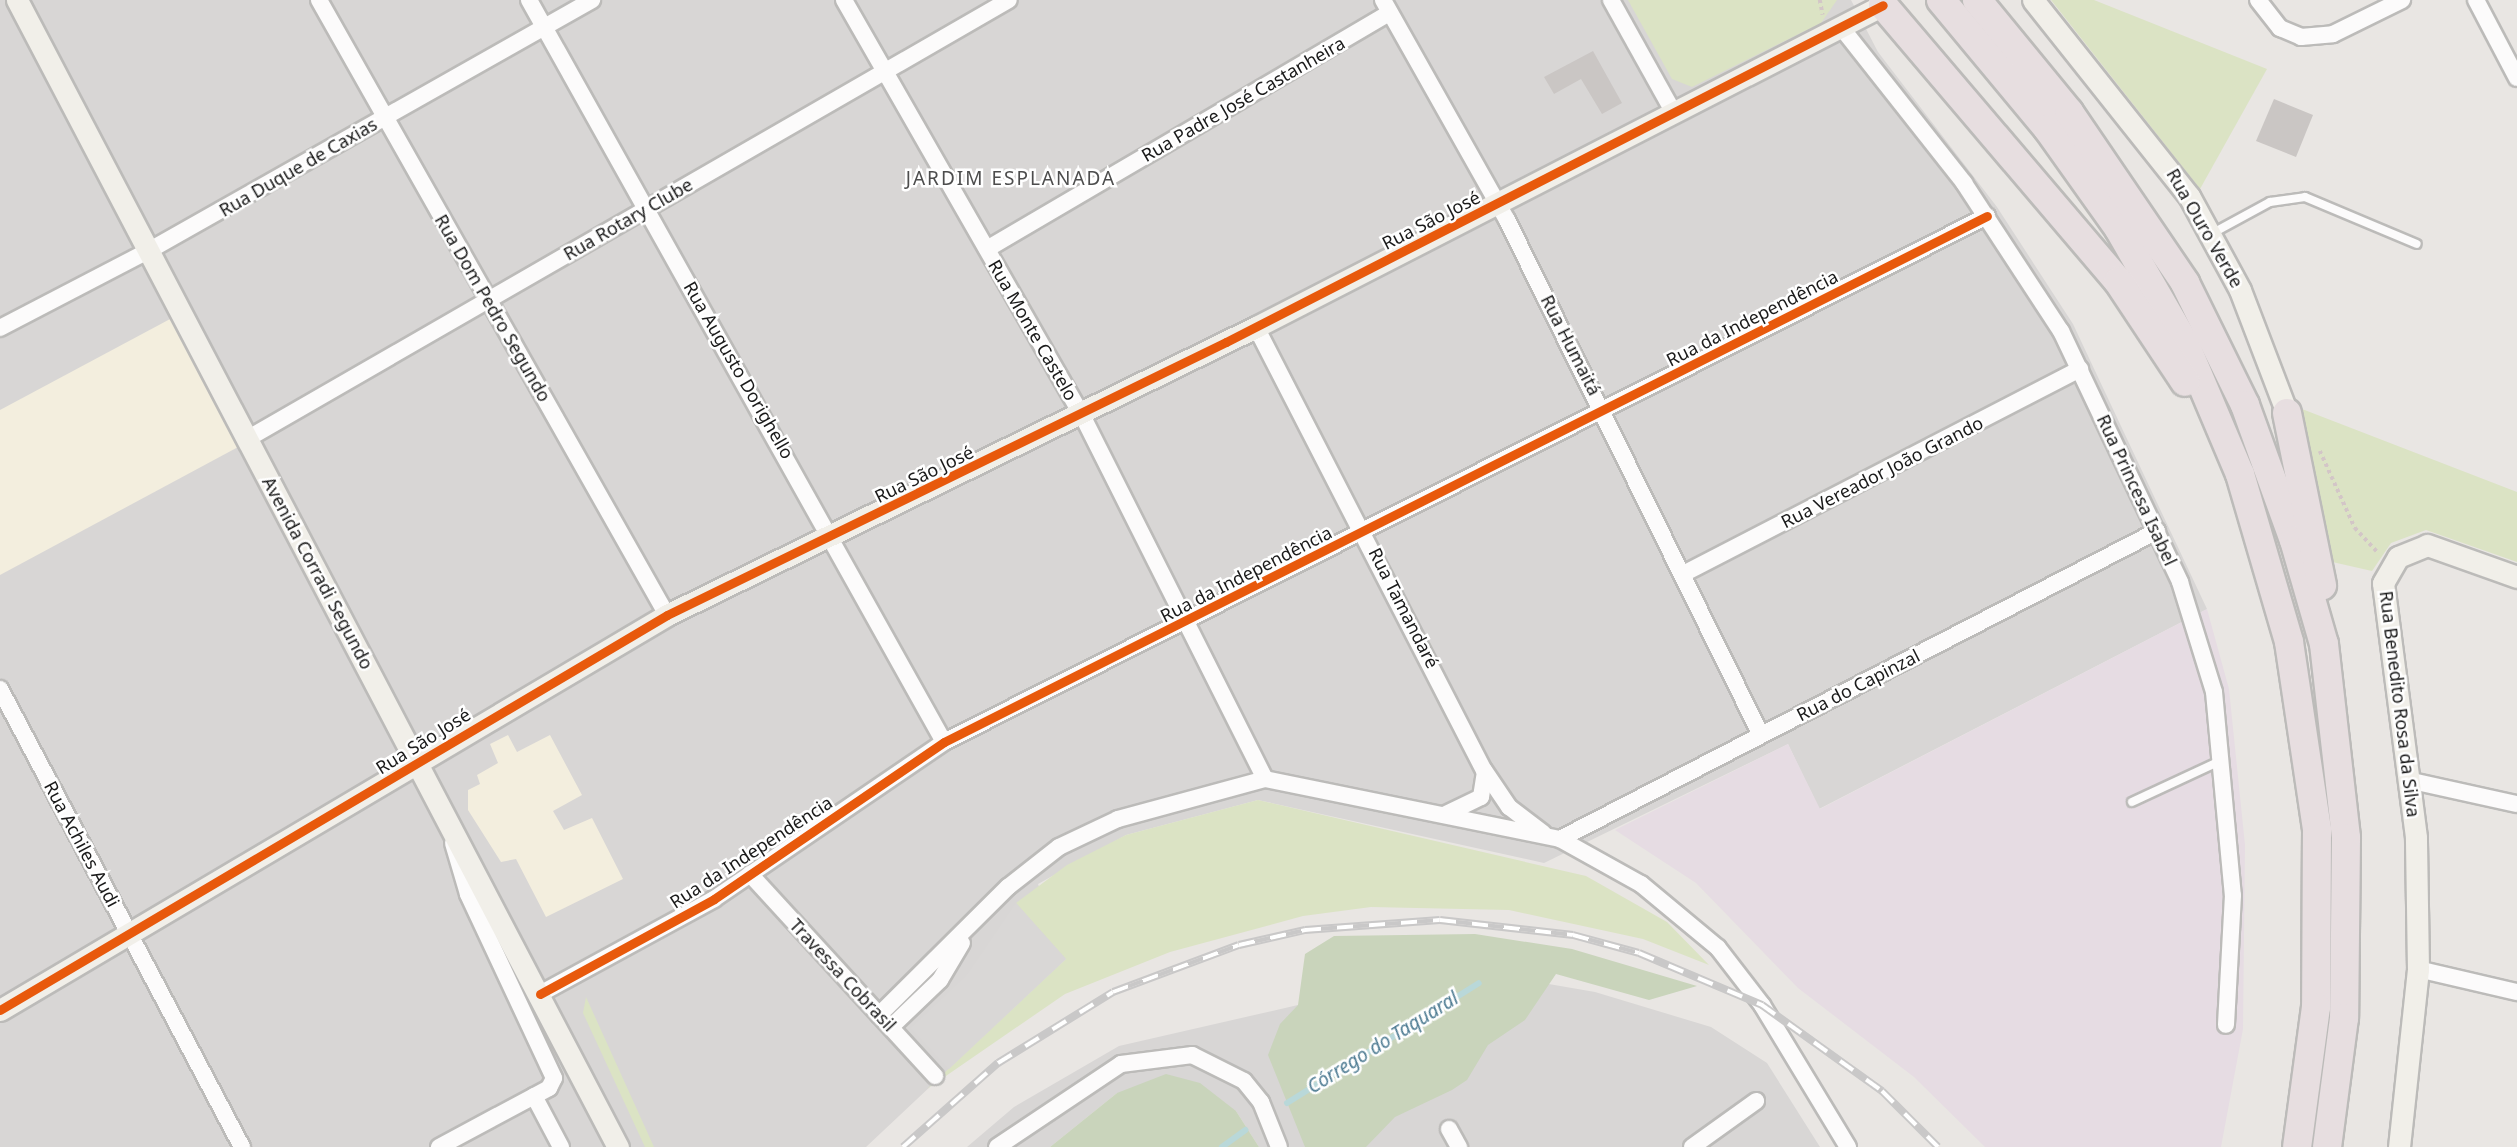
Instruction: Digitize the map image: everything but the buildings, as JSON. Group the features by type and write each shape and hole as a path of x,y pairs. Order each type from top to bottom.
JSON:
{"highway":[{"path":"1941,0 2048,128 2126,240 2185,344 2240,474 2289,642 2317,830 2316,1007 2297,1147"},
{"path":"1977,0 2069,112 2185,283 2269,468 2324,644"},
{"path":"1881,3 2118,281 2240,474"},
{"path":"2287,413 2313,529 2346,838 2349,932 2327,1147"}],"street":[{"name":"Avenida Corradi Segundo","path":"17,0 618,1147"},
{"name":"Rua Dom Pedro Segundo","path":"319,0 667,615"},
{"name":"Rua Augusto Dorighello","path":"529,0 833,537 944,743"},
{"name":"Rua Duque de Caxias","path":"0,328 150,250 592,0"},
{"name":"Rua Monte Castelo","path":"844,0 1082,415 1265,779"},
{"name":"Rua Rotary Clube","path":"247,439 1009,0"},
{"path":"1611,0 1674,113"},
{"name":"Rua Ouro Verde","path":"2033,0 2137,123 2211,233 2241,290 2287,413"},
{"path":"2258,0 2280,28 2301,37 2333,34 2402,0"},
{"path":"2476,0 2517,78"},
{"name":"Rua São José","path":"0,1010 667,615 1082,415 1498,204 1841,27 1881,3"},
{"name":"Rua Humaitá","path":"1387,7 1498,204 1604,411 1761,736"},
{"name":"Rua Padre José Castanheira","path":"986,249 1387,7"},
{"name":"Rua Princesa Isabel","path":"1841,27 1987,216 2080,369 2157,531 2202,641 2220,761 2234,908 2226,1025"},
{"name":"Rua da Independência","path":"540,994 750,874 944,743 1987,216"},
{"name":"Rua Tamandaré","path":"1256,327 1366,531 1485,770 1509,807 1554,838"},
{"name":"Rua Vereador João Grando","path":"1683,574 2080,369"},
{"name":"Rua do Capinzal","path":"1554,838 1761,736 2157,531"},
{"path":"2396,560 2413,547 2441,547 2517,577"},
{"name":"Rua Benedito Rosa da Silva","path":"2396,560 2383,594 2412,781 2418,969 2399,1147"},
{"name":"Rua Achiles Audi","path":"0,689 242,1147"},
{"path":"1444,815 1481,797 1485,770"},
{"path":"885,1021 940,981 970,929 1027,869 1069,841 1118,819 1265,779 1554,838 1641,884 1704,932 1762,1005 1848,1147"},
{"path":"2412,781 2517,804"},
{"path":"439,1147 549,1088 552,1064 459,875 447,817"},
{"name":"Travessa Cobrasil","path":"750,874 936,1076"},
{"path":"2418,969 2517,992"},
{"path":"997,1147 1121,1064 1192,1055 1244,1081 1261,1102 1279,1147"},
{"path":"534,1096 561,1147"},
{"path":"1692,1147 1756,1101"},
{"path":"1450,1129 1459,1147"}],"lane":[{"path":"2211,233 2270,202 2305,197 2417,244"},
{"path":"2132,802 2220,761"}],"path":[{"path":"2311,441 2327,460 2367,545 2396,560"}],"shaded area":[{"path":"0,0 1851,0 1878,52 1997,207 2073,324 2207,609 1819,809 1788,744 1544,863 1258,800 1126,835 1038,884 1066,959 866,1147 0,1147"},
{"path":"172,318 240,446 0,575 0,410"},
{"path":"2207,609 2229,689 2245,845 2243,1029 2221,1147 1985,1147 1914,1077 1798,988 1696,883 1615,830 1788,744 1820,809"},
{"path":"508,735 517,752 550,735 582,795 553,811 564,830 592,818 623,879 546,917 516,859 501,862 468,810 468,790 480,784 477,775 498,763 490,744"},
{"path":"1016,903 1066,959 949,1069 911,1028 967,975"},
{"path":"1502,976 1595,992 1711,1027 1767,1063 1820,1147 1259,1147 1236,1111 1117,1093 1050,1147 967,1147 1014,1107 1119,1046 1298,1005"}],"green space":[{"path":"1628,0 1837,0 1821,23 1692,87 1672,79"},
{"path":"2051,0 2094,0 2267,69 2200,189"},
{"path":"2302,409 2517,492 2517,562 2426,530 2391,543 2372,571 2328,561"},
{"path":"1258,800 1586,876 1667,922 1709,965 1643,939 1509,910 1371,907 1303,916 1170,952 1065,994 927,1089 1066,959 1016,903 1067,865 1126,835"},
{"path":"1475,934 1572,949 1697,986 1649,1000 1556,974 1525,1020 1488,1045 1467,1080 1395,1117 1366,1147 1305,1147 1268,1055 1280,1024 1298,1005 1305,954 1334,936"},
{"path":"586,997 654,1147 645,1147 583,1013"},
{"path":"1166,1074 1200,1083 1236,1111 1259,1147 1050,1147 1117,1093"}],"waterway":[{"name":"Córrego do Taquaral","path":"1287,1103 1479,983"},
{"name":"Córrego do Taquaral","path":"1222,1147 1245,1130"}],"railway":[{"path":"903,1147 998,1063 1113,992 1239,945 1305,930 1440,920 1573,935 1639,953 1762,1005 1882,1091 1938,1147"}],"cycle path":[{"path":"0,1010 667,615 1226,342 1883,5"},
{"path":"540,994 714,899 944,742 1987,216"}],"district":[{"name":"JARDIM ESPLANADA","path":"1011,179"}]}
